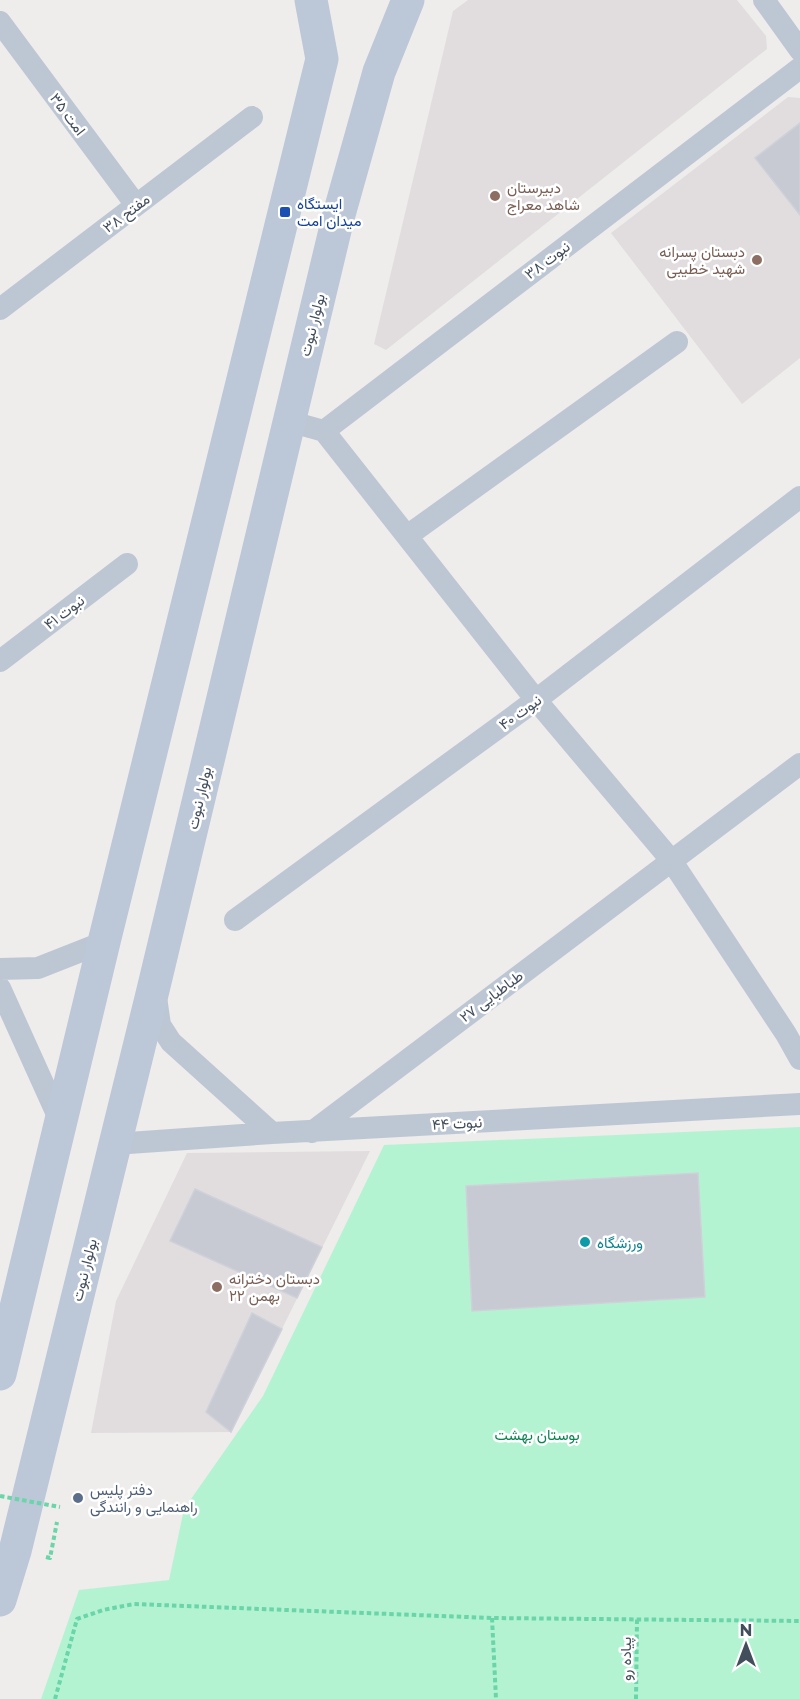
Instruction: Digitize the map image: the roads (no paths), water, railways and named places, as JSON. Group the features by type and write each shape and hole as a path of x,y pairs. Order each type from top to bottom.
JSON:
{"main road":[{"path":"0,1374 322,59 311,0"},
{"name":"بولوار نبوت","path":"0,1600 15,1551 154,986 338,218 379,72 408,0"}],"street":[{"path":"764,0 800,50"},
{"name":"امت ۳۵","path":"0,22 136,206"},
{"name":"نبوت ۳۸","path":"324,431 800,68"},
{"name":"مفتح ۳۸","path":"0,309 252,117"},
{"path":"407,536 677,342"},
{"path":"288,421 324,431 536,700 671,860 793,1029 800,1059"},
{"name":"نبوت ۴۰","path":"235,920 536,700 800,497"},
{"name":"نبوت ۴۱","path":"0,661 128,564"},
{"name":"طباطبایی ۲۷","path":"312,1131 800,764"},
{"path":"0,969 39,968 104,942"},
{"path":"154,986 160,1025 171,1042 272,1134"},
{"path":"0,988 61,1123"},
{"name":"نبوت ۴۴","path":"114,1144 800,1104"}],"place":[{"name":"دبیرستان شاهد معراج","path":"495,196"},
{"name":"ایستگاه میدان امت","path":"285,212"},
{"name":"دبستان پسرانه شهید خطیبی","path":"757,260"},
{"name":"ورزشگاه","path":"585,1242"},
{"name":"دبستان دخترانه ۲۲ بهمن","path":"217,1287"},
{"name":"دفتر پلیس راهنمایی و رانندگی","path":"78,1498"}],"park label":[{"name":"بوستان بهشت","path":"537,1434"}]}
